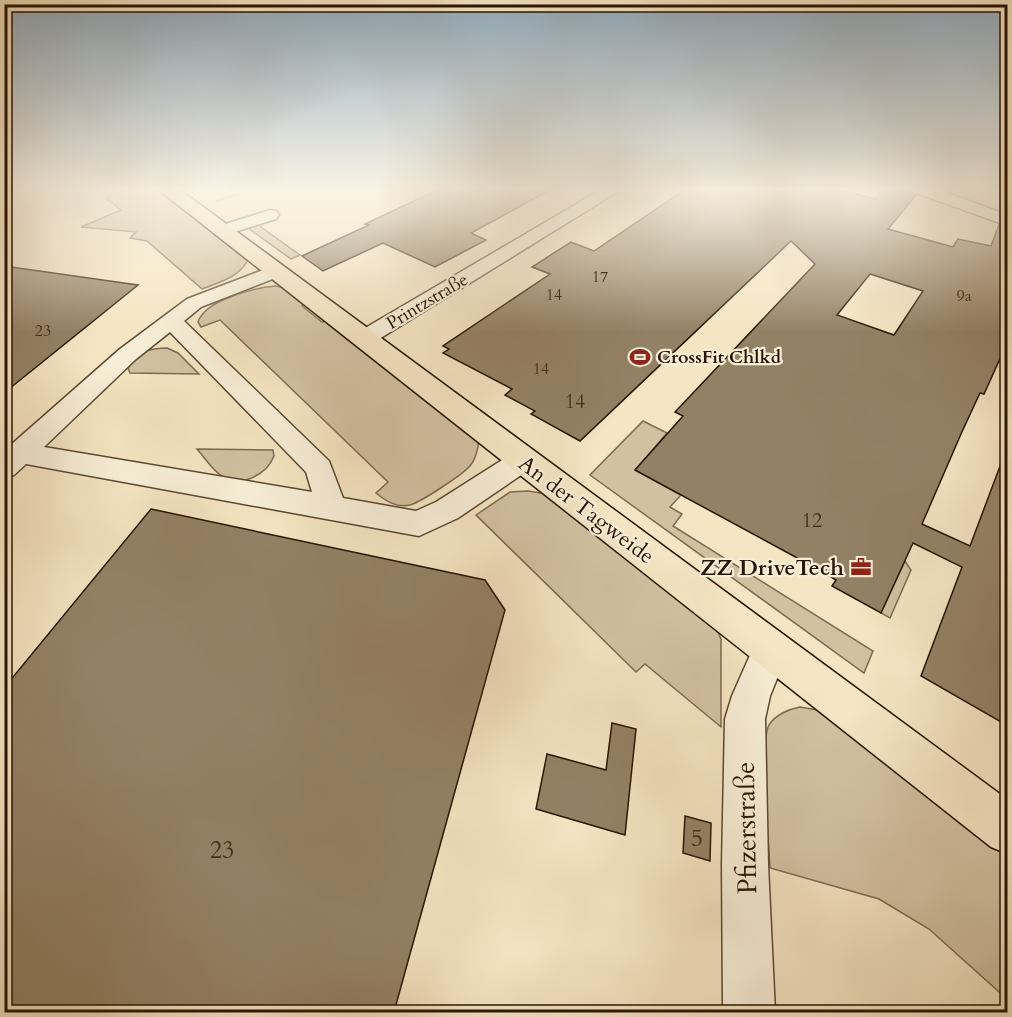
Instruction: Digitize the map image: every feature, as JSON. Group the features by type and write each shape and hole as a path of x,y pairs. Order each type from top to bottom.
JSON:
{"main road":[{"name":"An der Tagweide","path":"229,236 1008,830"}],"street":[{"name":"Printzstraße","path":"363,339 535,236"},
{"path":"13,461 128,354 194,303 276,271"},
{"path":"171,321 319,468 332,507"},
{"path":"13,461 332,507 419,524 447,510 523,460"},
{"name":"Pfizerstraße","path":"749,1012 745,866 745,719 751,696 771,649"}],"shaded area":[{"path":"217,236 248,260 234,275 202,289 147,241 130,238"},
{"path":"260,236 274,236 300,255 291,259"},
{"path":"275,286 286,288 305,303 302,306 322,322 327,321 479,440 474,460 470,466 450,482 415,503 400,506 387,501 376,493 388,482 220,320 201,327 198,322 202,314 220,301 243,292"},
{"path":"167,348 178,353 199,374 130,373 128,368 130,363 138,355 150,350"},
{"path":"643,421 667,433 635,470 681,495 670,507 682,514 673,526 873,651 864,673 590,475"},
{"path":"197,449 273,450 274,456 271,463 260,473 238,481 230,480 219,474"},
{"path":"528,491 547,494 714,623 721,639 721,727 645,664 636,672 476,515 510,492"},
{"path":"905,561 911,570 890,618 881,613"},
{"path":"800,707 829,712 1007,849 1007,999 929,929 879,899 770,868 765,772 766,735 769,725 775,718"}],"building":[{"path":"344,236 478,236 486,240 435,267 383,243 323,271 302,256"},
{"path":"616,236 915,236 953,247 958,239 991,246 995,236 1008,236 1008,341 984,394 980,393 922,524 970,546 1005,453 1008,453 1008,726 921,676 962,567 913,543 881,613 832,586 836,580 825,573 635,470 683,416 675,412 815,264 791,241 580,441 531,414 535,411 505,395 512,389 443,353 449,349 443,346 550,274 532,267 571,242 594,251","holes":["870,274 923,291 894,335 837,315"]},
{"path":"4,266 138,285 4,393"},
{"path":"151,509 485,580 505,610 394,1012 4,1012 4,688"},
{"path":"612,723 636,729 625,835 536,809 547,754 606,770"},
{"path":"685,816 711,823 710,861 683,853"}],"place":[{"name":"CrossFit Chlkd","path":"640,357"},
{"name":"ZZ DriveTech","path":"861,567"}]}
